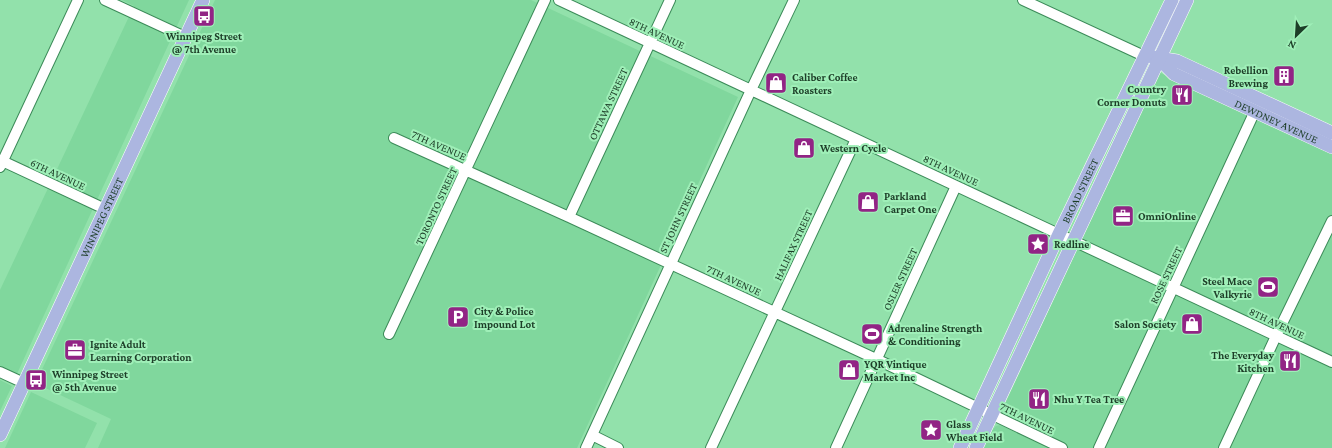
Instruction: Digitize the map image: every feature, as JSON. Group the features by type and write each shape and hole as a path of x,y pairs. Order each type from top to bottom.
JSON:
{"main road":[{"name":"WINNIPEG STREET","path":"0,435 203,0"},
{"name":"BROAD STREET","path":"960,448 1059,234 1172,0"},
{"name":"BROAD STREET","path":"976,448 1187,0"},
{"name":"DEWDNEY AVENUE","path":"1144,56 1177,61 1332,133"},
{"name":"DEWDNEY AVENUE","path":"1159,59 1174,74 1332,147"}],"street":[{"path":"1,163 78,0"},
{"path":"105,0 185,37"},
{"name":"TORONTO STREET","path":"389,334 545,0"},
{"name":"8TH AVENUE","path":"559,0 1332,362"},
{"name":"OTTAWA STREET","path":"569,217 670,0"},
{"name":"ST JOHN STREET","path":"586,448 670,264 794,0"},
{"name":"DEWDNEY AVENUE","path":"1023,0 1144,56"},
{"name":"ROSE STREET","path":"1099,448 1255,111"},
{"name":"7TH AVENUE","path":"394,138 569,217 1062,448"},
{"name":"HALIFAX STREET","path":"711,448 856,139"},
{"name":"6TH AVENUE","path":"1,163 105,209"},
{"name":"OSLER STREET","path":"836,448 956,186"},
{"path":"1224,448 1332,221"},
{"path":"0,372 24,384"},
{"path":"592,436 618,448"}],"shaded area":[{"path":"122,0 189,0 16,376 0,368 0,290 134,6"},
{"path":"215,0 531,0 738,97 577,448 98,448 111,419 39,385 41,380 38,378"},
{"path":"1158,72 1332,150 1332,448 984,448 993,429 1000,425 1036,442 1042,428 1006,411 1004,406"},
{"path":"0,380 12,386 0,411"},
{"path":"31,392 97,423 85,448 5,448"}],"place":[{"name":"Winnipeg Street @ 7th Avenue","path":"204,16"},
{"name":"Rebellion Brewing","path":"1284,76"},
{"name":"Caliber Coffee Roasters","path":"776,83"},
{"name":"Country Corner Donuts","path":"1182,95"},
{"name":"Western Cycle","path":"804,148"},
{"name":"Parkland Carpet One","path":"868,202"},
{"name":"OmniOnline","path":"1123,216"},
{"name":"Redline","path":"1038,244"},
{"name":"Steel Mace Valkyrie","path":"1268,287"},
{"name":"City & Police Impound Lot","path":"458,317"},
{"name":"Salon Society","path":"1192,324"},
{"name":"Adrenaline Strength & Conditioning","path":"872,334"},
{"name":"Ignite Adult Learning Corporation","path":"75,350"},
{"name":"The Everyday Kitchen","path":"1290,361"},
{"name":"YQR Vintique Market Inc","path":"849,370"},
{"name":"Winnipeg Street @ 5th Avenue","path":"36,380"},
{"name":"Nhu Y Tea Tree","path":"1039,399"},
{"name":"Glass Wheat Field","path":"931,430"}]}
